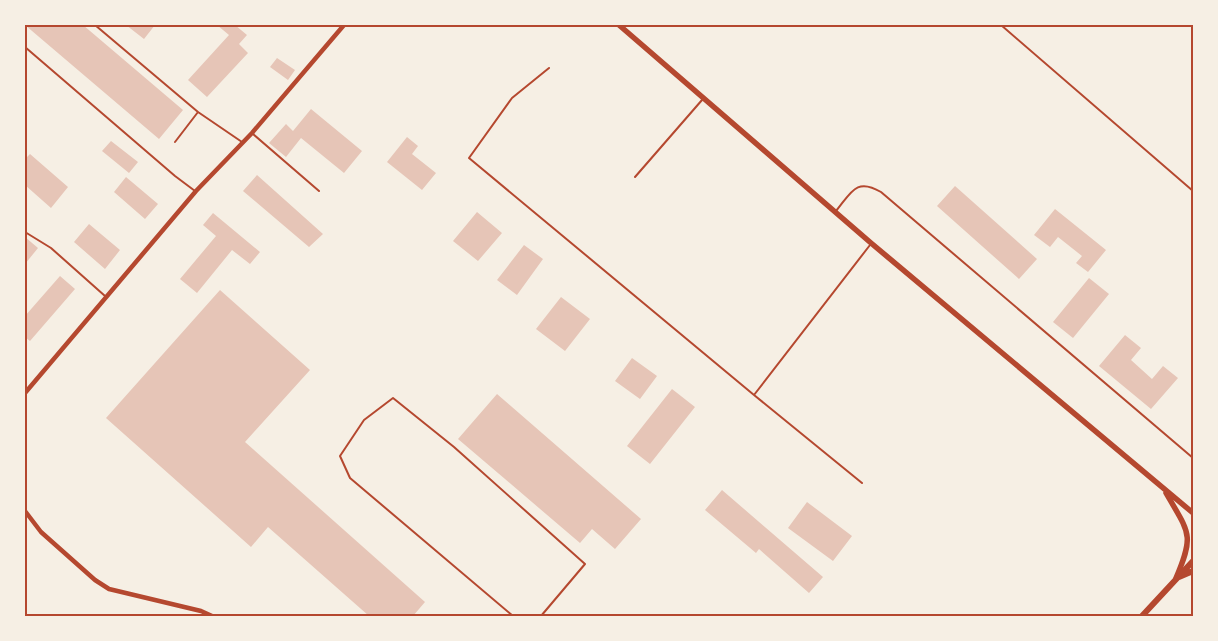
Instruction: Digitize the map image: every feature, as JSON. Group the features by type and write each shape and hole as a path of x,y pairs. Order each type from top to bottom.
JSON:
{"main road":[{"path":"1142,616 1193,561"},
{"path":"1176,578 1193,571"}],"street":[{"path":"25,393 196,191 252,133 344,25"},
{"path":"619,25 872,244 1193,513"},
{"path":"1164,489 1185,525 1188,536 1186,556 1176,578"},
{"path":"25,511 41,532 95,580 109,588 201,611 212,616"}],"lane":[{"path":"95,25 198,112 242,142"},
{"path":"1001,25 1193,191"},
{"path":"25,47 175,176 196,191"},
{"path":"549,68 512,98 469,158 862,483"},
{"path":"635,177 704,98"},
{"path":"175,142 198,112"},
{"path":"252,133 319,191"},
{"path":"835,212 857,188 863,185 871,186 881,192 1193,458"},
{"path":"25,232 51,248 106,297"},
{"path":"754,395 872,244"},
{"path":"513,616 350,478 340,456 364,420 393,398 454,447 585,564 541,616"}],"building":[{"path":"25,25 83,25 183,110 159,139"},
{"path":"126,25 155,25 144,39"},
{"path":"217,25 235,25 247,35 239,44 248,53 207,97 188,80 229,35"},
{"path":"277,58 295,70 288,80 270,67"},
{"path":"311,109 362,151 344,173 301,138 286,157 269,143 286,124 293,131"},
{"path":"407,137 418,146 412,154 436,173 422,190 387,162"},
{"path":"111,141 138,162 129,173 102,151"},
{"path":"30,154 68,187 51,208 25,185 25,159"},
{"path":"257,175 323,234 309,247 243,191"},
{"path":"126,177 158,204 145,219 114,192"},
{"path":"955,186 1037,259 1019,279 937,206"},
{"path":"1055,209 1106,250 1088,272 1076,263 1082,256 1058,237 1050,247 1034,235"},
{"path":"477,212 502,233 478,261 453,241"},
{"path":"213,213 260,252 250,264 232,250 197,293 180,279 216,236 203,225"},
{"path":"89,224 120,250 105,269 74,242"},
{"path":"25,237 38,248 25,264"},
{"path":"524,245 543,259 517,295 497,280"},
{"path":"60,276 75,289 30,341 25,337 25,316"},
{"path":"1089,278 1109,294 1073,338 1053,322"},
{"path":"220,290 310,370 245,442 425,602 413,616 369,616 268,527 251,547 106,418"},
{"path":"561,297 590,319 565,351 536,329"},
{"path":"1125,335 1141,348 1131,360 1152,379 1163,366 1178,378 1151,409 1099,366"},
{"path":"632,358 657,376 640,399 615,381"},
{"path":"672,389 695,407 650,464 627,446"},
{"path":"497,394 641,519 615,549 592,529 580,543 458,439"},
{"path":"722,490 823,577 809,593 759,549 756,553 705,510"},
{"path":"807,502 852,536 833,561 788,528"}]}
